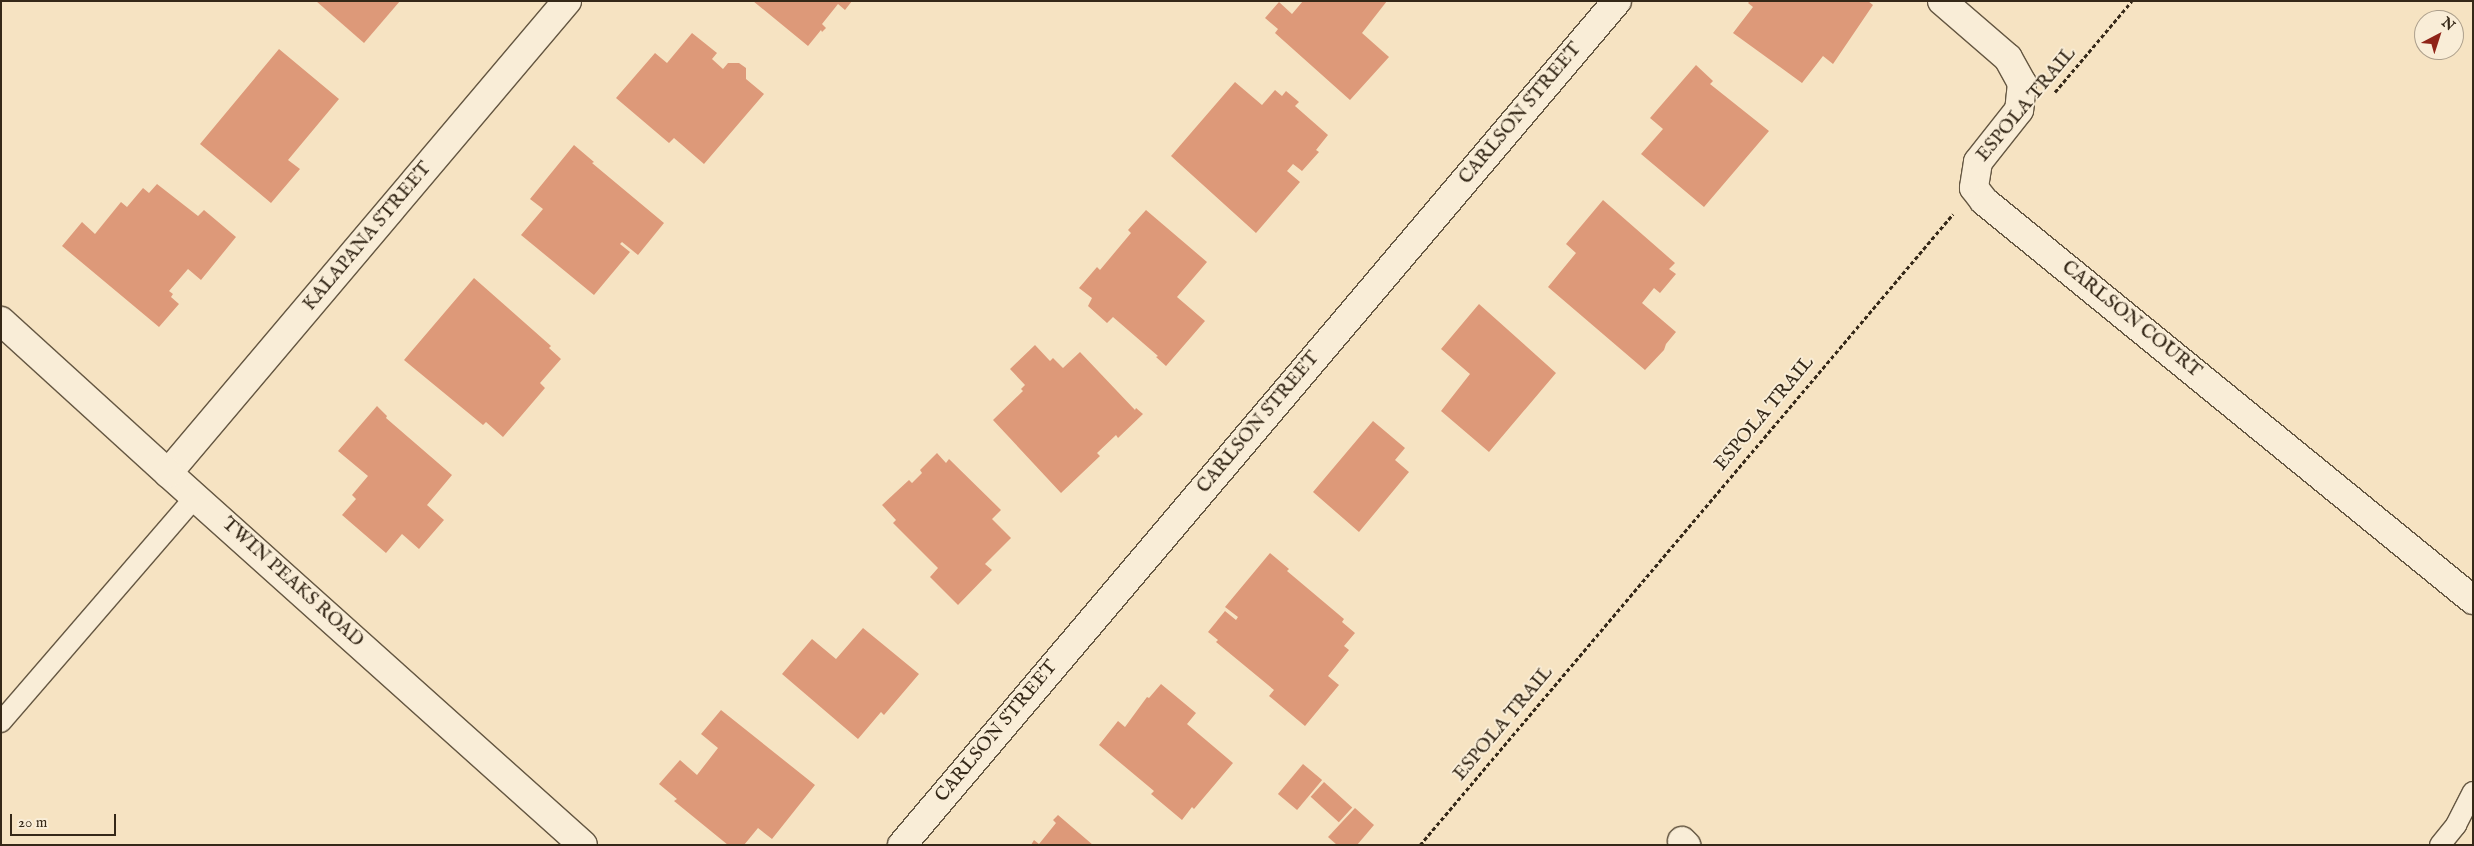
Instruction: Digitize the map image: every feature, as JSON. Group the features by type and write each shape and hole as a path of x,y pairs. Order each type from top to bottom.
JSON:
{"street":[{"name":"KALAPANA STREET","path":"168,472 567,1"},
{"name":"CARLSON STREET","path":"902,845 1616,1"},
{"path":"1942,1 2008,58 2022,83 2020,110 1978,162 1974,188"},
{"name":"CARLSON COURT","path":"1974,188 1984,201 2473,600"},
{"name":"TWIN PEAKS ROAD","path":"1,321 583,845"}],"lane":[{"path":"1,722 195,497"},
{"path":"2440,845 2456,825 2473,792"}],"path":[{"name":"ESPOLA TRAIL","path":"2050,99 2132,1"},
{"name":"ESPOLA TRAIL","path":"1420,845 1974,188"}],"building":[{"path":"316,1 400,1 364,43"},
{"path":"753,1 852,1 845,10 838,4 822,24 826,28 822,32 821,30 808,46"},
{"path":"1303,1 1387,1 1362,33 1389,57 1350,100 1275,33 1278,29 1265,18 1279,2 1292,14"},
{"path":"1750,1 1868,1 1873,5 1833,64 1823,56 1802,83 1733,33 1753,7 1748,3"},
{"path":"692,33 717,53 712,59 723,69 728,63 739,63 746,68 746,79 764,94 704,164 674,138 669,143 616,98 655,53 667,63"},
{"path":"279,49 339,99 288,160 300,169 271,203 200,144"},
{"path":"1696,65 1713,81 1710,84 1769,131 1704,207 1641,154 1663,129 1650,118"},
{"path":"1235,82 1262,105 1275,90 1282,96 1286,91 1299,102 1295,106 1328,135 1316,150 1319,152 1302,171 1293,164 1287,171 1300,182 1256,233 1171,156"},
{"path":"574,145 594,162 592,163 664,223 638,255 622,242 620,244 630,252 594,295 521,235 543,209 530,199"},
{"path":"157,184 198,216 204,210 236,237 201,280 188,269 169,291 173,294 171,297 179,304 159,327 62,246 82,222 95,234 121,202 127,207 143,188 149,193"},
{"path":"1603,200 1675,263 1669,269 1676,274 1660,293 1654,288 1642,303 1676,332 1666,344 1664,350 1645,370 1548,287 1576,253 1566,244"},
{"path":"1146,210 1207,262 1177,297 1205,321 1166,366 1156,357 1158,356 1113,317 1107,323 1088,306 1092,298 1079,288 1097,267 1100,270 1131,233 1128,230"},
{"path":"474,278 551,346 549,348 561,359 540,383 545,388 503,437 486,422 483,425 404,360"},
{"path":"1479,304 1556,373 1489,452 1441,411 1470,374 1441,349"},
{"path":"1035,345 1050,361 1053,358 1063,368 1080,352 1135,410 1136,408 1143,414 1118,438 1116,435 1097,453 1100,456 1061,493 993,420 1023,391 1021,389 1025,385 1010,369"},
{"path":"377,406 387,416 386,418 452,475 427,505 444,520 419,549 402,534 386,553 342,515 356,499 352,495 368,476 338,451"},
{"path":"1373,421 1405,448 1395,460 1409,472 1359,532 1313,492"},
{"path":"937,453 946,463 949,459 1001,510 992,519 1011,538 985,564 992,570 958,605 930,577 938,568 893,523 896,520 882,505 909,480 912,483 922,473 920,470"},
{"path":"1270,553 1289,569 1287,571 1344,619 1342,622 1355,633 1344,646 1349,650 1328,676 1339,685 1305,726 1269,696 1274,690 1216,642 1218,640 1208,632 1225,611 1236,620 1238,617 1225,607"},
{"path":"863,628 919,674 884,715 881,712 858,739 782,674 812,639 836,659"},
{"path":"1161,684 1196,713 1187,724 1233,763 1194,809 1192,807 1182,820 1151,794 1154,791 1099,745 1118,721 1125,727 1147,697 1149,698"},
{"path":"721,710 815,785 772,839 758,828 744,845 728,845 674,801 677,799 659,784 680,760 697,775 718,748 701,734"},
{"path":"1303,764 1322,780 1297,810 1278,794"},
{"path":"1324,782 1352,807 1339,822 1311,797"},
{"path":"1355,808 1374,825 1357,845 1337,845 1328,837"},
{"path":"1058,815 1093,845 1031,845 1034,840 1039,844 1056,823 1053,820"}]}
